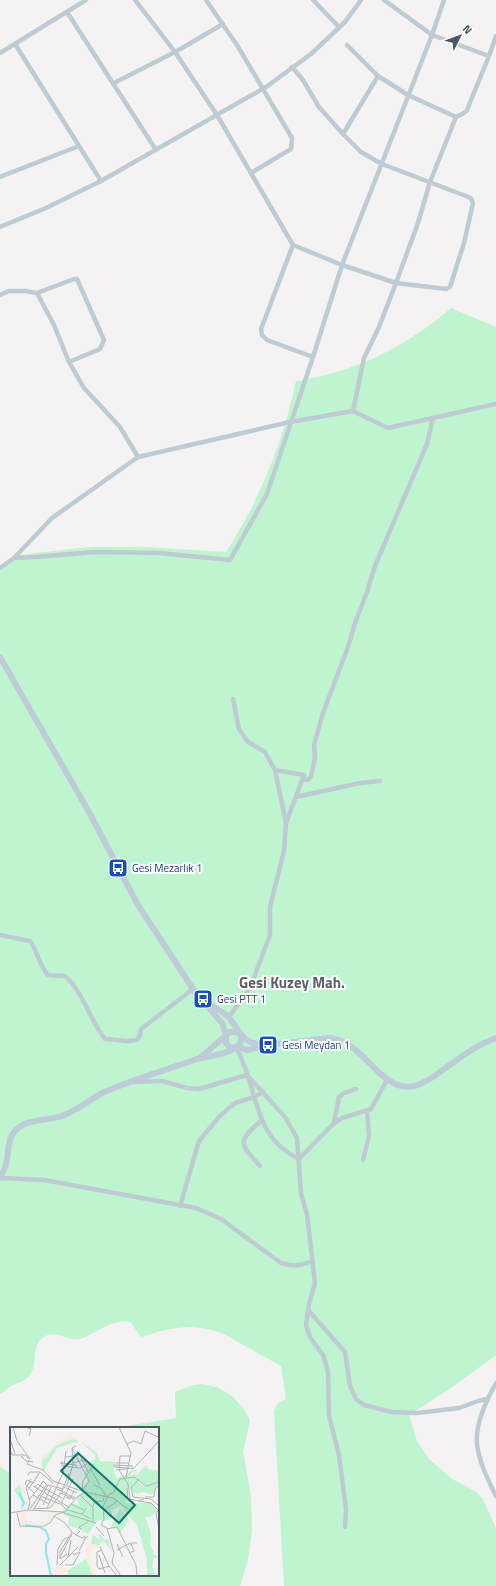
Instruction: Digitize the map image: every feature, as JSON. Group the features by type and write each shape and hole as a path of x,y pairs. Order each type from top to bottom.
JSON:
{"street":[{"path":"0,53 86,0"},
{"path":"135,0 175,52 217,115 293,245 342,265 396,283 446,289 452,284 464,243 473,203 471,198 382,164 361,152 319,107 303,80 292,68"},
{"path":"206,0 223,24 263,88 292,138 291,149 251,173"},
{"path":"313,0 339,27"},
{"path":"1,226 46,208 101,181 263,88 311,54 339,27 362,0"},
{"path":"384,0 432,35 489,56"},
{"path":"14,558 95,552 159,553 230,560 267,494 342,265 432,35 444,0"},
{"path":"67,12 156,150"},
{"path":"114,83 175,52 223,24"},
{"path":"354,411 364,358 379,327 396,283 418,223 430,182 456,117 467,110 496,36"},
{"path":"15,44 101,181"},
{"path":"347,45 378,76 408,95 456,117"},
{"path":"343,134 378,76"},
{"path":"0,177 79,146"},
{"path":"293,245 261,332 267,340 313,357"},
{"path":"0,295 9,291 37,293 74,278 78,280 104,340 100,349 69,362"},
{"path":"37,293 54,325 69,362 84,388 120,427 138,457"},
{"path":"0,568 14,558 52,518 138,457 290,422 354,411 388,428 496,404"},
{"path":"303,779 308,780 311,777 315,758 314,745 322,713 348,647 375,566 427,444 433,418"},
{"path":"0,657 89,812 138,905 193,988 222,1023 226,1035 225,1040 227,1045 231,1048 236,1047 247,1050 268,1045 336,1038 349,1045 387,1080 398,1085 410,1087 423,1084 434,1078 454,1062 486,1041 496,1038"},
{"path":"229,1017 250,988 270,935 270,907 284,851 286,823 275,770 265,752 248,742 239,729 233,699"},
{"path":"275,770 304,775 286,823"},
{"path":"296,797 360,783 380,782"},
{"path":"0,935 30,941 36,948 43,970 48,975 65,976 78,990 91,1017 105,1039 128,1041 137,1040 141,1029 193,988"},
{"path":"203,1000 229,1017 240,1036 240,1044 223,1053 201,1057 126,1084 102,1094 63,1116 20,1126 14,1132 8,1148 6,1164 0,1178 44,1180 196,1208 215,1216 281,1263 297,1266 312,1262"},
{"path":"201,1057 226,1035 233,1031 253,1044 268,1045"},
{"path":"236,1047 247,1075 261,1121 276,1143 299,1159"},
{"path":"126,1084 154,1080 168,1082 187,1088 199,1089 247,1075"},
{"path":"247,1075 285,1117 295,1132 298,1142 302,1194 307,1214 315,1283 306,1319 306,1330 323,1355 328,1371 328,1416 339,1455 346,1509 345,1527"},
{"path":"299,1159 334,1123 342,1118 367,1111 372,1107 387,1080"},
{"path":"334,1123 339,1097 344,1093 356,1089"},
{"path":"180,1206 199,1141 219,1117 235,1103 254,1097 263,1092"},
{"path":"363,1160 369,1136 367,1111"},
{"path":"260,1166 244,1149 244,1143 248,1132 261,1121"},
{"path":"308,1310 344,1350 346,1356 346,1370 350,1386 356,1399 364,1405 392,1412 417,1413 459,1408 478,1401 487,1400"},
{"path":"496,1383 487,1400 482,1415 477,1444 480,1458 496,1496"}],"green space":[{"path":"451,308 496,327 496,1355 451,1388 409,1415 417,1441 429,1459 452,1479 475,1491 483,1499 496,1528 496,1586 284,1586 274,1411 278,1403 286,1399 281,1366 222,1333 191,1327 162,1331 141,1337 131,1323 125,1321 112,1323 80,1339 70,1339 51,1334 46,1336 41,1339 36,1346 32,1371 28,1377 0,1394 0,568 15,557 26,554 90,547 143,547 226,552 249,512 269,470 291,404 296,381 339,371 379,356 416,335"},
{"path":"201,1384 217,1387 232,1396 244,1409 250,1420 243,1452 251,1496 252,1531 248,1560 240,1586 0,1586 0,1467 10,1473 10,1576 159,1576 159,1427 120,1427 176,1418 175,1392 190,1386"}],"place":[{"name":"Gesi Mezarlık 1","path":"118,868"},
{"name":"Gesi PTT 1","path":"203,999"},
{"name":"Gesi Meydan 1","path":"268,1045"}],"district":[{"name":"Gesi Kuzey Mah.","path":"292,982"}]}
